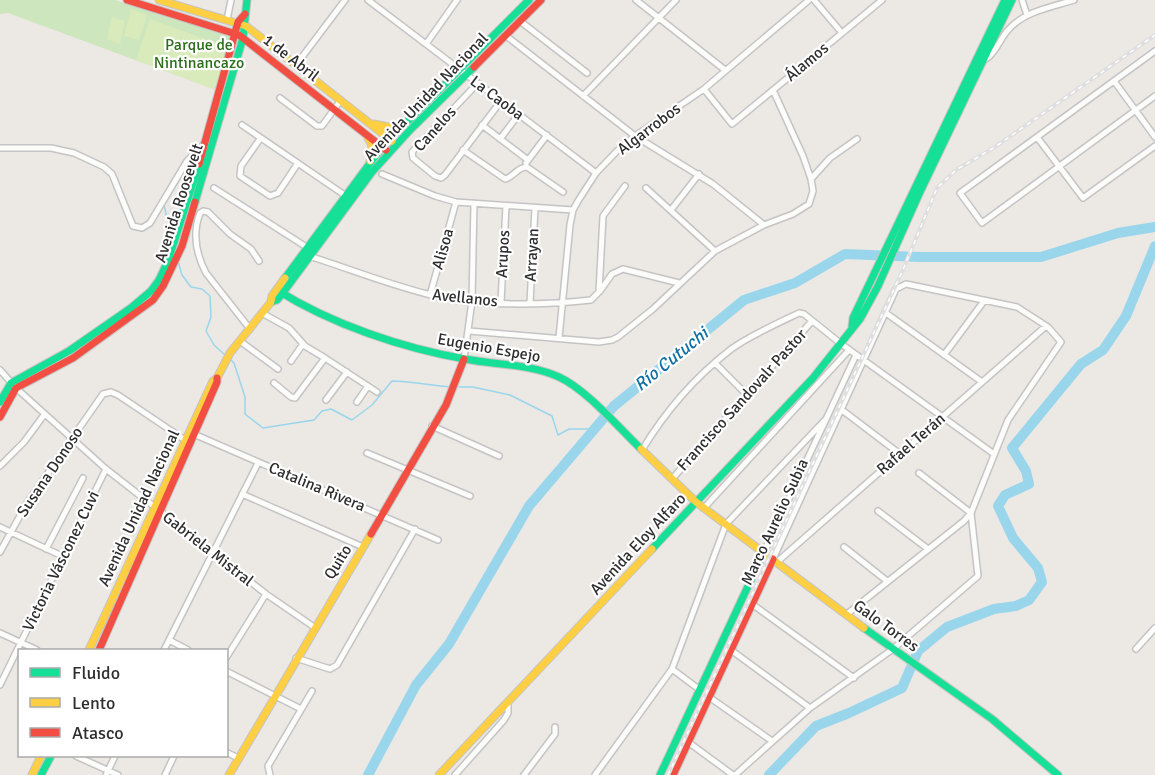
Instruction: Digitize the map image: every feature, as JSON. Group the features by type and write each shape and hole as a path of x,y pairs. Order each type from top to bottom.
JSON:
{"main road":[{"name":"1 de Abril","path":"127,0 235,33 389,153"},
{"name":"Avenida Roosevelt","path":"13,386 131,308 151,291 159,280 176,239 243,38 247,0"},
{"name":"Avenida Unidad Nacional","path":"309,252 382,147 529,0"},
{"name":"Avenida Unidad Nacional","path":"100,649 185,440 225,361 271,302 277,300 279,292 309,252 396,144 541,0"},
{"path":"916,193 1005,0"},
{"path":"916,193 986,59 1011,0"},
{"name":"1 de Abril","path":"163,1 246,26 396,144"},
{"path":"238,22 245,14"},
{"name":"Avenida Roosevelt","path":"13,386 73,358 136,314 153,300 164,286 182,246 205,155 205,143 238,22"},
{"path":"371,123 393,128 401,126"},
{"path":"364,133 372,145 369,164"},
{"name":"Avenida Eloy Alfaro","path":"439,775 813,378 852,327 859,323 916,193"},
{"name":"Eugenio Espejo","path":"279,292 357,328 419,349 464,359 544,371 561,378 577,388 696,502"},
{"name":"Quito","path":"229,775 274,694 382,515 433,425 461,371 464,359"},
{"name":"Avenida Unidad Nacional","path":"90,649 196,435 218,382 217,378"},
{"path":"0,402 13,386"},
{"path":"0,417 13,386"},
{"name":"Galo Torres","path":"696,502 1017,740 1058,775"},
{"name":"Marco Aurelio Subia","path":"660,775 764,552"},
{"name":"Marco Aurelio Subia","path":"673,775 752,604 775,561"},
{"path":"32,775 41,757"},
{"path":"41,775 50,757"}],"street":[{"path":"227,20 231,0"},
{"path":"296,64 345,0"},
{"name":"La Caoba","path":"368,0 596,173"},
{"path":"426,44 457,0"},
{"path":"636,0 725,70"},
{"path":"583,96 676,0"},
{"name":"Algarrobos","path":"559,338 573,210 596,173 635,136 704,89 809,0"},
{"path":"814,0 842,33"},
{"name":"Álamos","path":"704,89 732,123 882,0"},
{"path":"1022,0 1027,15"},
{"path":"986,59 993,53 1011,27 1027,15 1074,0"},
{"path":"163,1 164,11"},
{"path":"520,21 586,73"},
{"path":"505,35 635,136 699,174 764,225"},
{"path":"1155,51 960,193 982,223 1155,96"},
{"path":"1114,81 1155,137"},
{"name":"Canelos","path":"478,83 413,150 412,155 435,176 441,178 445,176 501,100"},
{"path":"469,331 599,342 612,340 653,309 715,251 809,204 813,191 811,179 773,90"},
{"path":"279,98 318,126 322,126 341,100"},
{"path":"500,139 519,114"},
{"path":"242,125 346,196"},
{"path":"482,125 562,192"},
{"path":"463,150 505,179 526,163 546,135"},
{"path":"1038,136 1083,198 1155,146"},
{"path":"260,139 241,166 240,176 270,196 278,193 298,163"},
{"path":"811,179 830,158 857,139"},
{"path":"0,148 51,148 74,153 104,167 112,174 134,225 142,228 150,223 187,161 205,143"},
{"path":"382,174 435,196 456,202 573,210"},
{"path":"671,210 699,174"},
{"path":"598,292 603,216 625,186"},
{"name":"Avellanos","path":"214,188 309,252 430,295 472,301 563,303 591,300 598,292"},
{"path":"646,188 715,251"},
{"name":"Alisoa","path":"430,295 456,202"},
{"path":"464,359 472,301 474,203"},
{"name":"Arupos","path":"501,302 506,206"},
{"name":"Arrayan","path":"530,303 535,208"},
{"path":"249,329 202,265 195,241 196,225 200,213 208,212 226,231 251,249 259,261"},
{"path":"598,292 612,274 623,269 679,284"},
{"name":"Marco Aurelio Subia","path":"775,561 896,290 906,284 984,301"},
{"path":"847,614 971,513 1008,420 1061,342 1046,326 1017,307 984,301 944,355"},
{"path":"262,313 289,328 303,344 376,392"},
{"path":"642,450 655,428 682,393 731,349 799,313 804,314 840,344 994,454"},
{"path":"886,313 982,382"},
{"name":"Francisco Sandovalr Pastor","path":"672,479 812,321"},
{"name":"Rafael Terán","path":"775,561 1046,326"},
{"path":"238,343 278,369"},
{"path":"291,361 303,344"},
{"path":"704,508 849,350"},
{"name":"Marco Aurelio Subia","path":"764,552 856,355"},
{"path":"274,383 295,398 326,358"},
{"path":"715,363 747,395"},
{"name":"Gabriela Mistral","path":"0,370 13,386 44,415 106,469 266,594 314,627"},
{"path":"326,400 347,372"},
{"path":"357,402 368,386"},
{"name":"Susana Donoso","path":"0,552 10,532 103,394 111,392 118,395 185,440"},
{"path":"842,410 900,454"},
{"path":"0,466 24,442 44,415"},
{"path":"595,775 672,669 726,524 826,419"},
{"path":"433,425 499,456"},
{"name":"Catalina Rivera","path":"196,435 438,540"},
{"path":"367,453 470,495"},
{"path":"165,649 258,462"},
{"name":"Victoria Vásconez Cuvi","path":"0,685 106,469"},
{"path":"688,742 734,775 810,708 893,649 978,576 971,513 919,473"},
{"path":"45,549 83,478"},
{"path":"242,494 363,547"},
{"path":"878,510 928,549"},
{"path":"0,527 62,556"},
{"path":"296,658 330,669 337,665 415,529"},
{"path":"844,547 887,581"},
{"path":"228,655 266,594"},
{"path":"752,604 854,678"},
{"path":"1136,649 1155,628"},
{"path":"0,633 33,649"},
{"path":"169,640 185,649"},
{"path":"731,650 810,708"},
{"path":"672,669 700,690"},
{"path":"228,672 301,709"},
{"path":"270,775 268,766 312,691"},
{"path":"709,697 772,741"},
{"path":"455,775 504,720 508,712 508,703"},
{"path":"524,775 555,734 555,727"},
{"path":"228,753 238,758"},
{"path":"78,757 107,773 118,775"},
{"path":"107,773 115,757"},
{"path":"165,775 174,757"}],"green space":[{"name":"Parque de Nintinancazo","path":"0,0 115,0 234,38 219,91 8,13 0,14"},
{"path":"131,9 147,15 139,40 124,36"},
{"path":"112,17 125,21 120,44 107,39"},
{"path":"150,19 227,47 219,91 136,60"}],"waterway":[{"path":"164,205 172,239"},
{"name":"Río Cutuchi","path":"368,775 416,685 449,644 529,506 614,406 744,300 795,283 845,254 920,257 1041,257 1118,233 1155,227"},
{"path":"769,775 816,726 902,688 918,651 947,627 994,609 1016,606 1029,600 1042,582 1038,568 1013,538 998,506 1005,495 1029,484 1026,471 1012,448 1081,364 1103,350 1126,316 1155,246"},
{"path":"178,261 182,275 191,287 202,289 210,296 211,317 206,331 214,345 225,355"},
{"path":"231,360 245,397 245,414 263,428 314,420 322,411 331,409 352,420 372,405 392,381 451,387"},
{"path":"459,387 473,387 510,395 552,416 558,435 569,429 594,429"}],"railway":[{"path":"668,775 902,272 937,188 956,170 995,147 1155,35"}],"traffic: fast":[{"path":"195,202 243,38 247,0"},
{"path":"285,278 382,147 529,0"},
{"path":"852,327 853,318 1005,0"},
{"path":"652,549 813,378 860,319 878,286 919,194 1012,0"},
{"path":"271,302 277,300 282,294 372,172 410,130 474,67"},
{"path":"0,402 11,383 69,351 131,308 151,291 168,261 199,164"},
{"path":"277,290 320,314 392,341 441,354 513,365 559,377 591,400 641,449"},
{"path":"660,775 764,552"},
{"path":"864,628 992,719 1058,775"},
{"path":"41,775 50,757"}],"traffic: slow":[{"path":"159,0 246,26 392,141"},
{"path":"374,124 393,128 401,126"},
{"path":"368,138 372,145 370,161"},
{"path":"89,649 213,381 217,378 230,353 271,302 272,296 285,278"},
{"path":"641,449 696,502 864,628"},
{"path":"229,775 371,534"},
{"path":"439,775 652,549"},
{"path":"32,775 41,757"}],"traffic: jam":[{"path":"127,0 239,35 386,150"},
{"path":"474,67 541,0"},
{"path":"199,164 238,22 245,14"},
{"path":"0,417 16,388 73,358 153,300 163,286 182,246 195,202"},
{"path":"371,534 446,405 464,359"},
{"path":"99,649 217,378"},
{"path":"673,775 773,559"}]}
